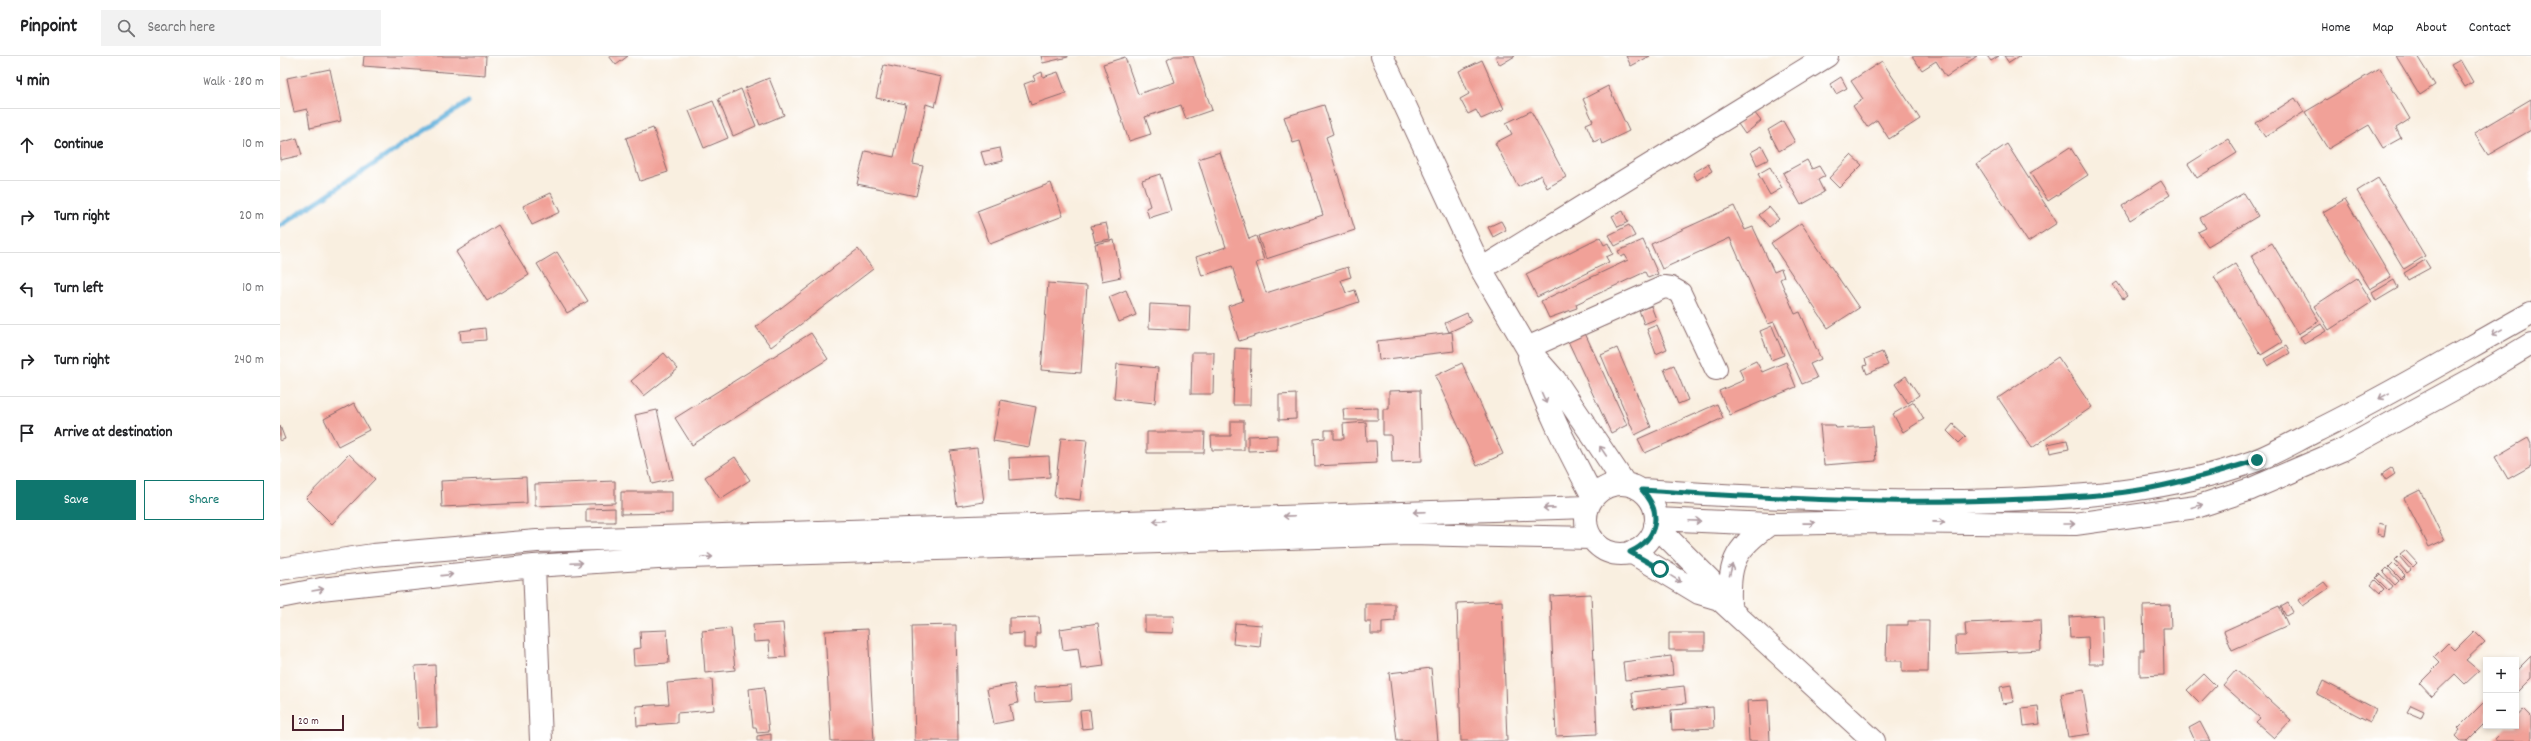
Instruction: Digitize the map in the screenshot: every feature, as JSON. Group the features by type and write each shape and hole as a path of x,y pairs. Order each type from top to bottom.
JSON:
{"street":[{"path":"1382,56 1480,269 1527,348 1554,380 1633,487 1650,498 1656,522 1710,580 1724,604 1874,741"},
{"path":"1480,269 1827,56"},
{"path":"1527,348 1664,287 1671,288 1680,293 1716,369"},
{"path":"1656,522 1647,542 1630,552 1620,554 1609,551 1592,538 1586,523 1590,502 1604,488 1633,487 1801,500 1928,503 2047,498 2150,488 2217,473 2257,460 2352,414 2531,313"},
{"path":"1656,522 1770,524 1880,522 2074,524 2196,507 2250,489 2342,450 2476,377 2531,344"},
{"path":"1527,348 1540,388 1590,502"},
{"path":"280,569 373,555 537,542 1590,502"},
{"path":"1724,604 1733,563 1751,538 1770,524"},
{"path":"280,597 321,589 534,566 658,558 1410,534 1592,538"},
{"path":"1630,552 1699,593 1724,604"},
{"path":"534,566 540,741"}],"building":[{"path":"364,56 486,56 485,75 363,66"},
{"path":"609,56 628,56 616,65"},
{"path":"1041,56 1068,56 1068,57 1043,63"},
{"path":"1174,56 1193,56 1212,110 1186,119 1181,105 1145,117 1151,134 1129,141 1103,64 1125,57 1138,94 1175,82 1167,60"},
{"path":"1495,56 1515,56 1500,65"},
{"path":"1626,56 1650,56 1631,66"},
{"path":"1912,56 1977,56 1946,77 1936,61 1922,70"},
{"path":"1987,56 1999,56 1991,61"},
{"path":"2004,56 2020,56 2009,63"},
{"path":"2396,56 2417,56 2435,85 2420,95"},
{"path":"1482,60 1504,109 1481,119 1476,110 1468,114 1460,99 1469,94 1459,71"},
{"path":"2460,60 2473,82 2465,87 2451,65"},
{"path":"1882,61 1920,119 1889,139 1877,120 1867,127 1853,106 1863,99 1851,81"},
{"path":"884,65 942,77 935,107 926,104 913,164 923,166 916,196 857,184 865,151 894,157 906,104 876,98"},
{"path":"2380,68 2410,119 2396,128 2401,138 2383,148 2369,125 2328,149 2305,112"},
{"path":"330,69 341,121 310,128 307,109 294,112 287,78"},
{"path":"1042,72 1043,77 1058,72 1066,93 1031,105 1024,84 1035,80 1033,76"},
{"path":"1841,77 1847,88 1836,94 1830,84"},
{"path":"769,78 784,115 760,125 745,88"},
{"path":"1608,86 1629,131 1602,144 1600,139 1594,142 1586,124 1593,121 1583,99"},
{"path":"741,89 756,126 733,136 718,99"},
{"path":"2295,98 2304,112 2265,137 2256,123"},
{"path":"2531,99 2531,130 2488,155 2474,133"},
{"path":"713,101 728,138 704,148 689,111"},
{"path":"1324,105 1333,134 1326,137 1355,230 1266,259 1258,236 1323,215 1300,141 1293,143 1284,117"},
{"path":"1531,111 1566,177 1547,188 1541,175 1518,187 1495,143 1512,134 1506,123"},
{"path":"1754,112 1761,121 1745,134 1738,124"},
{"path":"1783,121 1795,142 1779,151 1768,130"},
{"path":"653,128 668,172 640,181 626,138"},
{"path":"297,138 302,155 280,160 280,143"},
{"path":"2228,139 2237,153 2197,178 2188,164"},
{"path":"2007,144 2057,223 2028,242 1977,164"},
{"path":"1762,146 1769,159 1757,165 1751,152"},
{"path":"2070,147 2088,175 2048,201 2030,173"},
{"path":"1000,148 1003,161 985,165 981,152"},
{"path":"1220,152 1249,239 1256,236 1264,260 1256,263 1266,293 1348,267 1351,277 1341,280 1346,293 1355,290 1359,302 1239,341 1228,306 1243,301 1232,266 1202,276 1196,257 1226,247 1198,159"},
{"path":"1851,155 1862,165 1839,188 1829,178"},
{"path":"1807,160 1812,169 1819,166 1825,176 1818,180 1824,192 1801,205 1783,173"},
{"path":"1708,164 1712,171 1697,180 1693,173"},
{"path":"1770,167 1782,188 1770,195 1758,174"},
{"path":"1160,174 1171,211 1149,218 1146,208 1150,206 1142,180"},
{"path":"2378,178 2425,256 2404,269 2357,191"},
{"path":"2161,181 2170,195 2130,220 2122,206"},
{"path":"1051,183 1063,216 990,244 977,211"},
{"path":"551,193 560,212 532,225 523,206"},
{"path":"2244,193 2258,216 2208,246 2198,232 2206,228 2200,218"},
{"path":"2345,199 2391,277 2370,289 2323,212"},
{"path":"1734,206 1745,230 1753,227 1774,272 1781,269 1784,277 1780,279 1795,314 1800,312 1821,359 1810,364 1817,378 1802,384 1774,322 1768,324 1730,238 1662,269 1651,244"},
{"path":"1769,207 1779,219 1769,227 1759,215"},
{"path":"1623,211 1628,222 1618,227 1612,216"},
{"path":"1501,221 1506,230 1493,237 1488,227"},
{"path":"1106,223 1110,239 1095,242 1091,226"},
{"path":"1801,223 1859,308 1828,328 1771,243"},
{"path":"498,225 529,275 487,301 456,252"},
{"path":"1629,225 1635,236 1615,246 1609,235"},
{"path":"1600,237 1604,245 1608,243 1613,254 1606,257 1609,262 1537,297 1526,274"},
{"path":"1114,240 1121,277 1102,281 1095,244"},
{"path":"1643,240 1658,274 1648,278 1645,272 1576,304 1577,308 1549,318 1541,301 1628,260 1625,255 1621,257 1618,251"},
{"path":"2272,243 2319,321 2298,334 2251,256"},
{"path":"858,249 873,269 771,347 756,327"},
{"path":"557,252 588,301 567,313 537,264"},
{"path":"2425,260 2430,268 2408,280 2404,273"},
{"path":"2235,264 2282,342 2261,355 2214,277"},
{"path":"2357,278 2372,302 2329,330 2314,306"},
{"path":"2394,280 2398,288 2376,301 2372,293"},
{"path":"2117,282 2127,296 2123,299 2113,285"},
{"path":"1048,283 1087,286 1081,373 1041,370"},
{"path":"1126,290 1136,315 1119,322 1109,297"},
{"path":"1150,304 1190,306 1189,330 1149,328"},
{"path":"1651,306 1656,319 1644,324 1639,310"},
{"path":"1467,313 1471,322 1449,332 1445,323"},
{"path":"2321,324 2326,331 2304,344 2300,337"},
{"path":"1657,325 1667,349 1656,354 1647,329"},
{"path":"1772,326 1784,355 1771,360 1760,331"},
{"path":"485,328 486,340 461,342 460,331"},
{"path":"1584,331 1627,425 1611,433 1567,339"},
{"path":"1452,332 1454,351 1379,360 1377,341"},
{"path":"811,333 828,359 692,445 675,418"},
{"path":"2286,346 2290,353 2268,366 2264,359"},
{"path":"1235,348 1251,349 1250,405 1233,405"},
{"path":"1617,348 1651,427 1635,435 1601,355"},
{"path":"1192,352 1214,352 1213,394 1191,394"},
{"path":"1882,352 1888,365 1867,374 1864,366 1867,365 1865,359"},
{"path":"664,353 678,369 644,396 631,381"},
{"path":"2058,357 2092,407 2032,448 1998,398"},
{"path":"1756,361 1762,372 1786,362 1796,387 1730,415 1719,391 1744,380 1739,369"},
{"path":"1462,363 1503,454 1477,466 1435,376"},
{"path":"1117,364 1158,368 1155,403 1114,399"},
{"path":"1674,365 1688,400 1678,404 1664,369"},
{"path":"1906,376 1919,395 1908,403 1895,384"},
{"path":"1420,390 1422,461 1392,462 1391,435 1383,435 1383,409 1389,409 1389,391"},
{"path":"1296,394 1296,419 1279,420 1279,395"},
{"path":"1001,400 1036,407 1029,447 993,441"},
{"path":"1914,402 1924,419 1903,432 1893,414"},
{"path":"354,403 369,430 338,446 324,419"},
{"path":"1717,404 1723,418 1645,453 1638,439"},
{"path":"1378,408 1378,420 1344,420 1343,409"},
{"path":"657,410 673,479 652,484 635,415"},
{"path":"1231,421 1244,421 1244,450 1212,450 1211,436 1231,436"},
{"path":"1366,422 1367,441 1376,441 1377,463 1315,466 1314,439 1325,438 1325,430 1334,430 1334,439 1344,439 1343,424"},
{"path":"1953,424 1966,436 1959,443 1947,431"},
{"path":"1820,425 1835,425 1836,428 1873,426 1876,461 1824,465"},
{"path":"280,426 285,439 280,441"},
{"path":"1147,432 1205,432 1204,453 1147,453"},
{"path":"1277,435 1277,450 1248,451 1248,436"},
{"path":"1061,438 1087,440 1080,500 1054,497"},
{"path":"2528,438 2531,444 2531,466 2508,479 2495,457"},
{"path":"2067,440 2069,449 2050,453 2048,444"},
{"path":"977,448 984,502 957,506 950,451"},
{"path":"349,454 375,479 332,524 306,498"},
{"path":"1049,456 1050,477 1010,480 1009,458"},
{"path":"735,457 750,480 720,499 705,477"},
{"path":"2391,468 2395,474 2386,480 2382,474"},
{"path":"526,477 527,503 442,507 441,481"},
{"path":"615,481 615,503 535,506 535,484"},
{"path":"2420,490 2444,540 2429,547 2404,498"},
{"path":"621,492 672,492 672,513 621,514"},
{"path":"615,508 615,522 586,522 586,509"},
{"path":"2379,523 2386,525 2384,536 2377,534"},
{"path":"2405,550 2417,563 2413,567 2400,554"},
{"path":"2399,556 2411,570 2407,573 2395,560"},
{"path":"2393,563 2405,575 2401,579 2389,567"},
{"path":"2387,568 2399,581 2395,585 2383,572"},
{"path":"2380,574 2393,586 2389,591 2376,578"},
{"path":"2375,580 2384,589 2380,593 2371,585"},
{"path":"2324,582 2329,588 2303,606 2299,600"},
{"path":"1591,594 1597,734 1556,736 1550,596"},
{"path":"1502,601 1507,741 1461,741 1457,603"},
{"path":"2288,603 2293,612 2286,616 2281,607"},
{"path":"1365,604 1395,604 1395,621 1382,622 1382,634 1371,634 1371,622 1365,622"},
{"path":"2170,605 2171,628 2163,628 2164,675 2140,676 2140,650 2144,650 2143,606"},
{"path":"2279,606 2288,625 2232,650 2224,631"},
{"path":"2102,615 2104,664 2089,664 2088,637 2070,638 2069,617"},
{"path":"1145,616 1174,616 1173,633 1145,632"},
{"path":"1039,617 1040,633 1036,633 1036,648 1024,648 1024,633 1009,634 1009,618"},
{"path":"2040,620 2041,650 1956,654 1955,636 1966,636 1965,623"},
{"path":"1908,621 1929,621 1928,672 1902,672 1902,661 1886,661 1887,625 1908,625"},
{"path":"783,623 786,657 770,658 769,641 754,642 753,625"},
{"path":"1098,623 1104,666 1081,669 1078,648 1063,650 1060,629"},
{"path":"1235,623 1262,625 1260,647 1233,644"},
{"path":"956,625 958,741 915,741 912,626"},
{"path":"731,628 735,670 705,673 702,631"},
{"path":"868,629 874,741 831,741 825,631"},
{"path":"667,630 669,663 634,665 633,649 641,648 640,631"},
{"path":"2474,631 2485,642 2466,660 2479,671 2465,684 2455,674 2432,696 2420,683 2440,663 2434,657 2448,643 2455,650"},
{"path":"1669,633 1705,633 1705,650 1669,650"},
{"path":"1671,656 1673,675 1625,680 1623,662"},
{"path":"2531,656 2531,678 2519,690 2519,668"},
{"path":"435,665 437,727 418,728 415,666"},
{"path":"1431,668 1438,741 1397,741 1389,673"},
{"path":"2236,670 2291,720 2274,738 2256,722 2260,718 2223,685"},
{"path":"2204,674 2216,686 2200,703 2187,690"},
{"path":"712,679 714,710 677,713 677,723 637,726 636,706 669,704 667,683"},
{"path":"2323,681 2376,709 2370,722 2317,694"},
{"path":"1014,684 1018,703 1010,705 1013,720 994,724 987,689"},
{"path":"1071,685 1072,700 1035,702 1034,687"},
{"path":"2011,685 2014,702 2003,704 2000,687"},
{"path":"1684,686 1686,703 1634,709 1632,692"},
{"path":"764,687 769,732 757,733 756,727 753,727 749,689"},
{"path":"2083,690 2090,734 2068,737 2061,694"},
{"path":"1768,700 1770,741 1749,741 1747,701"},
{"path":"2483,703 2483,725 2467,741 2460,741 2455,736 2460,730 2458,728"},
{"path":"2411,705 2424,711 2421,718 2407,712"},
{"path":"2038,706 2040,724 2024,726 2022,708"},
{"path":"1713,707 1714,728 1672,730 1671,710"},
{"path":"2524,709 2531,716 2531,741 2497,741 2494,739 2504,729 2519,729 2519,715"},
{"path":"1090,710 1092,728 1082,729 1080,711"},
{"path":"2200,722 2210,741 2195,741 2189,728"},
{"path":"771,734 771,741 757,741 757,736"}],"waterway":[{"path":"280,226 468,102"}],"route":[{"path":"1660,569 1630,552 1647,542 1655,525 1656,519 1654,508 1650,498 1642,490 1801,500 1928,503 2047,498 2150,488 2217,473 2257,460"}]}
